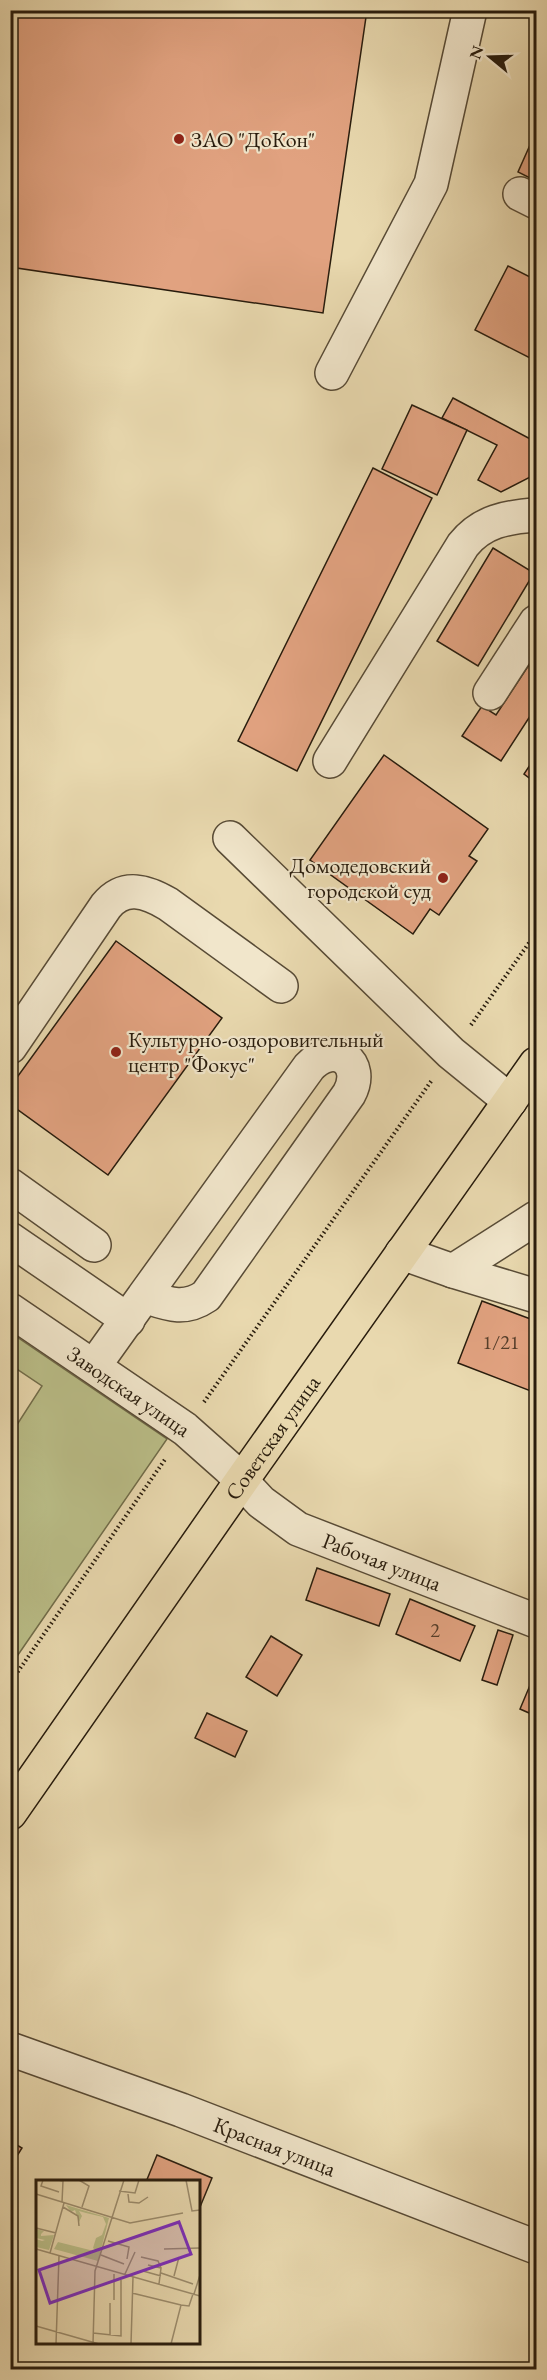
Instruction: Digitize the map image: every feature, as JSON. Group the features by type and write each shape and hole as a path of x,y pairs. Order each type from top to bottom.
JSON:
{"main road":[{"name":"Советская улица","path":"10,1814 242,1480 537,1064"}],"street":[{"path":"332,373 431,184 470,10"},
{"path":"330,761 472,532 502,519 537,515"},
{"path":"490,693 537,622"},
{"path":"230,838 451,1053 510,1101"},
{"path":"10,1047 106,906 113,898 129,891 149,894 168,904 281,986"},
{"path":"10,1239 136,1308 192,1305 206,1296 348,1094 355,1076 348,1061 338,1055 326,1054 309,1067 136,1308 94,1366"},
{"path":"10,1185 94,1245"},
{"path":"453,1271 537,1218"},
{"path":"402,1253 537,1296"},
{"name":"Заводская улица","path":"10,1310 185,1429 242,1480"},
{"name":"Рабочая улица","path":"242,1480 270,1510 298,1529 537,1621"},
{"name":"Красная улица","path":"10,2049 192,2114 537,2247"}],"path":[{"path":"10,1683 185,1429 537,933"}],"green space":[{"path":"11,1333 167,1439 11,1665 11,1434 42,1386 11,1365"}],"building":[{"name":"ЗАО \"ДоКон\"","path":"10,10 367,10 323,313 10,267"},
{"path":"530,145 536,148 536,181 518,172"},
{"path":"508,266 536,280 536,361 475,330"},
{"path":"453,398 536,442 536,481 530,477 501,492 478,480 497,445 442,418"},
{"path":"412,405 467,430 437,495 382,469"},
{"path":"373,468 432,498 297,771 238,741"},
{"path":"493,548 534,573 478,666 437,641"},
{"path":"536,654 536,707 501,761 462,736 482,706 496,715"},
{"path":"384,755 488,829 469,856 477,861 439,915 430,909 413,934 310,860"},
{"path":"536,756 536,783 524,774"},
{"name":"Культурно-оздоровительный центр \"Фокус\"","path":"116,941 222,1018 108,1175 10,1104 10,1087"},
{"path":"482,1301 536,1321 536,1393 458,1363"},
{"path":"317,1568 390,1594 379,1626 306,1600"},
{"path":"410,1599 475,1626 460,1661 396,1634"},
{"path":"498,1630 513,1635 497,1685 482,1680"},
{"path":"271,1636 302,1655 277,1696 246,1677"},
{"path":"536,1671 536,1716 520,1709"},
{"path":"207,1713 247,1731 235,1757 195,1738"},
{"path":"10,2141 22,2148 10,2167"},
{"path":"157,2155 212,2178 200,2207 200,2180 147,2180"}],"place":[{"name":"ЗАО \"ДоКон\"","path":"179,139"},
{"name":"Домодедовский городской суд","path":"443,878"},
{"name":"Культурно-оздоровительный центр \"Фокус\"","path":"116,1052"}]}
